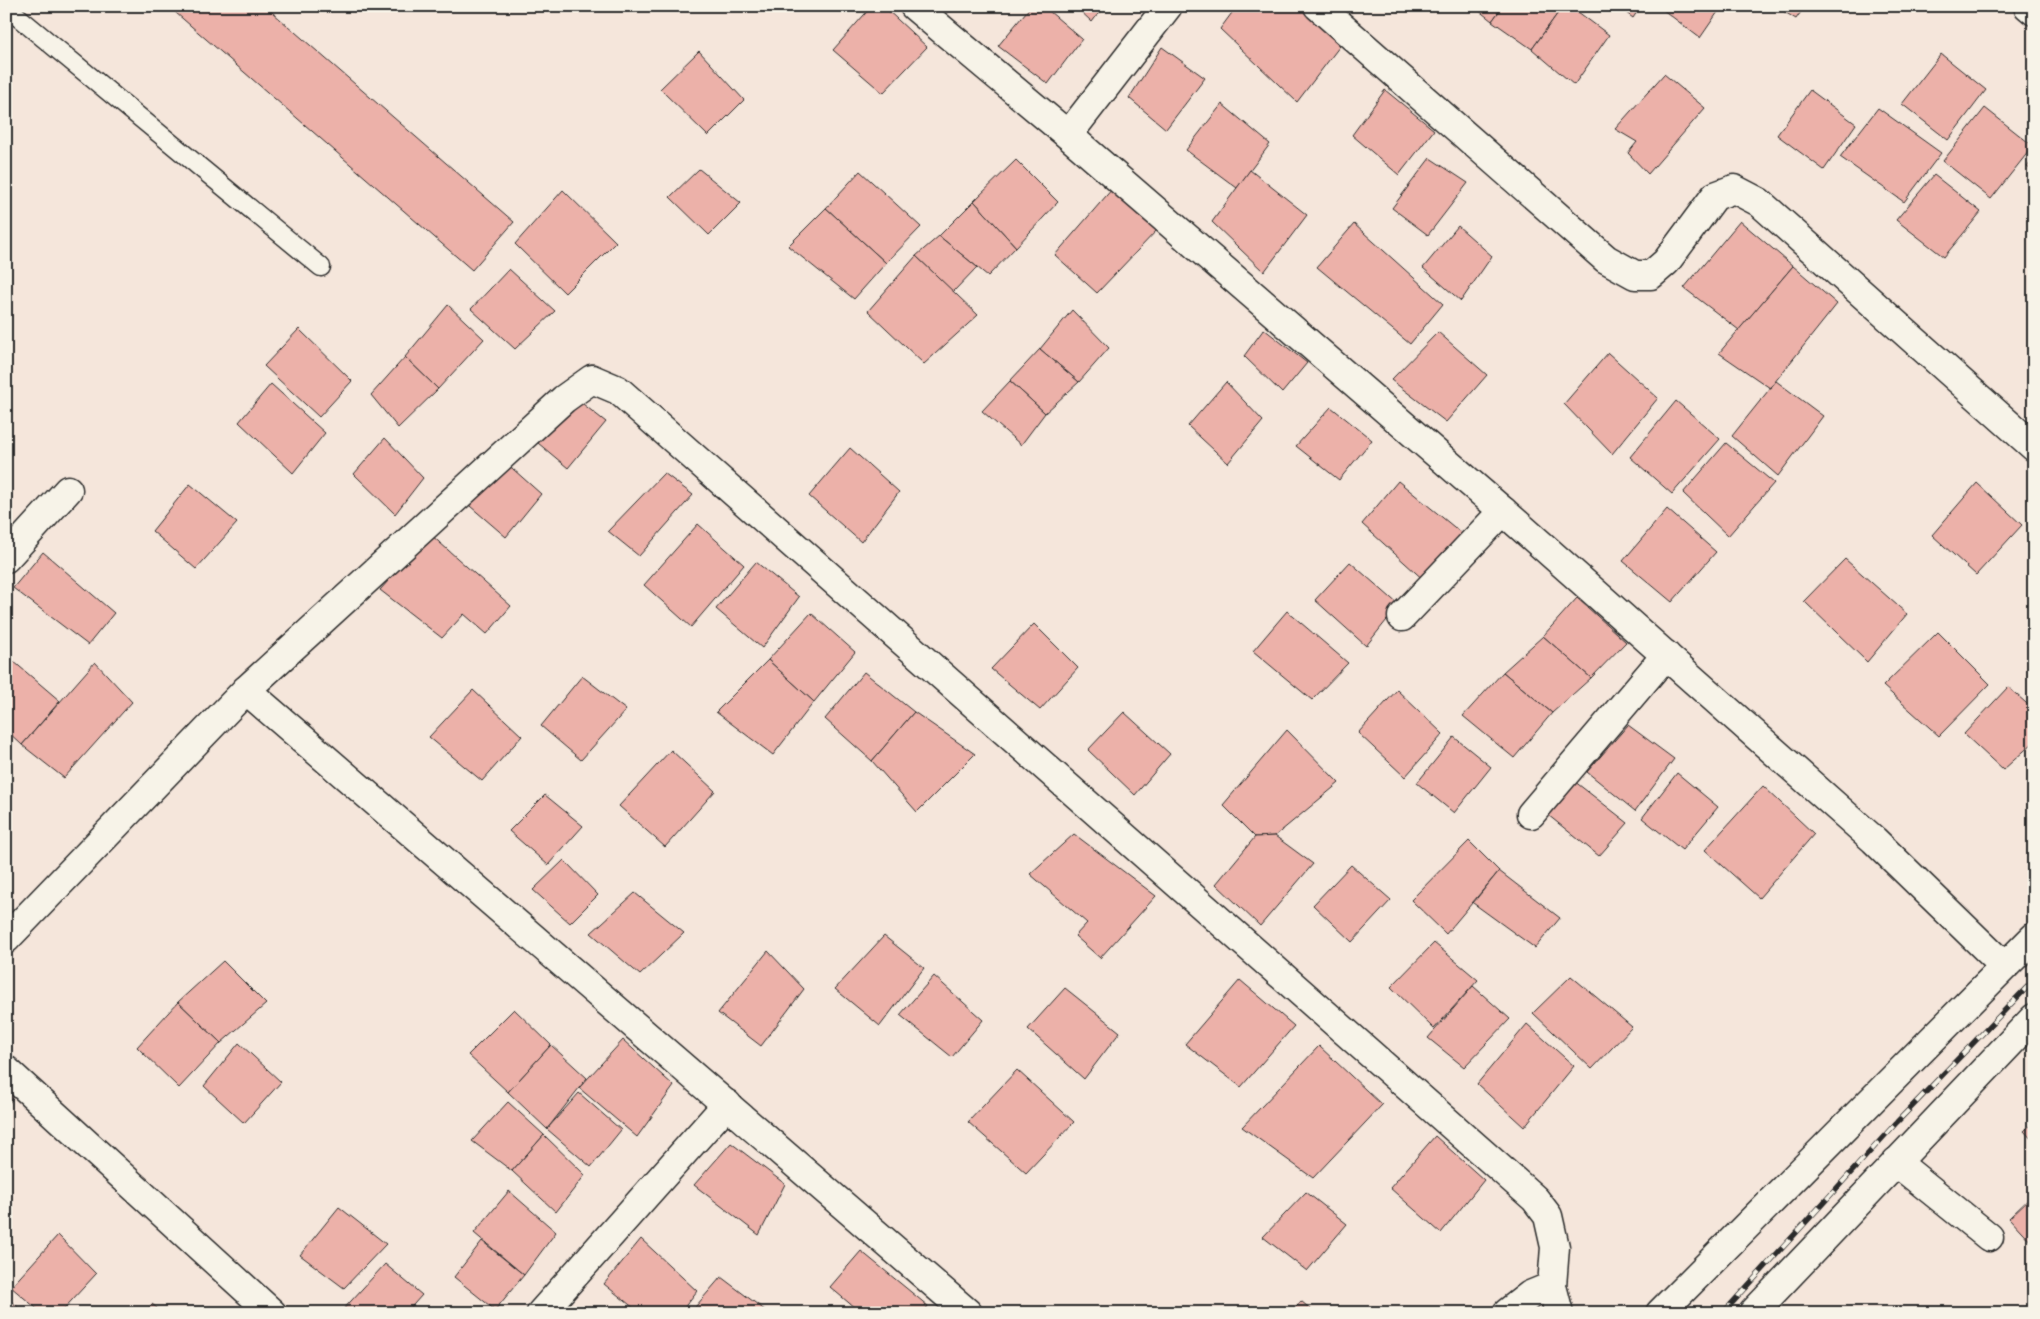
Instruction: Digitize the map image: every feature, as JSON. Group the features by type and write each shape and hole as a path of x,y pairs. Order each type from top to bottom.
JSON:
{"street":[{"path":"914,6 1068,135 1503,511 1874,840 2004,966"},
{"path":"1068,135 1168,6"},
{"path":"1318,6 1606,259 1635,275 1651,275 1666,262 1715,196 1734,189 1759,202 2034,446"},
{"path":"2028,6 2034,11"},
{"path":"6,938 246,690 564,399 592,379 618,390 1535,1199 1548,1216 1555,1247 1552,1286 1559,1313"},
{"path":"6,558 68,490"},
{"path":"1402,617 1503,511"},
{"path":"1531,814 1666,655"},
{"path":"246,690 968,1313"},
{"path":"1660,1313 2034,937"},
{"path":"1753,1313 2034,1018"},
{"path":"6,1070 272,1313"},
{"path":"542,1313 727,1104"},
{"path":"1896,1162 1989,1237"},
{"path":"1506,1313 1530,1295 1552,1286"}],"lane":[{"path":"6,7 321,267"}],"building":[{"path":"168,6 265,6 514,222 472,270"},
{"path":"872,6 883,6 927,47 883,93 833,50"},
{"path":"1031,6 1043,6 1082,39 1048,84 998,46"},
{"path":"1075,6 1104,6 1092,22"},
{"path":"1237,6 1309,6 1346,38 1297,102 1220,29"},
{"path":"1473,6 1503,6 1492,21"},
{"path":"1503,6 1563,6 1532,49 1492,21"},
{"path":"1563,6 1570,6 1609,35 1574,85 1532,49"},
{"path":"1617,6 1641,6 1633,18"},
{"path":"1658,6 1722,6 1700,38"},
{"path":"1775,6 1805,6 1796,19"},
{"path":"1162,47 1205,78 1166,129 1129,98"},
{"path":"699,51 744,100 708,136 660,89"},
{"path":"1941,54 1986,90 1948,140 1902,104"},
{"path":"1664,74 1705,108 1648,174 1628,153 1637,142 1615,129"},
{"path":"1385,90 1434,130 1399,175 1352,135"},
{"path":"1810,90 1856,124 1824,170 1777,135"},
{"path":"1222,104 1270,144 1237,188 1186,150"},
{"path":"1878,108 1941,153 1904,202 1840,157"},
{"path":"1985,108 2033,146 1991,199 1943,161"},
{"path":"1430,158 1468,183 1428,235 1392,208"},
{"path":"2034,158 2034,172 2027,167"},
{"path":"1016,160 1058,202 1016,247 974,201"},
{"path":"699,169 741,203 709,235 670,197"},
{"path":"1250,170 1307,215 1264,272 1212,222"},
{"path":"860,171 921,227 886,263 826,208"},
{"path":"1934,175 1981,212 1944,257 1896,220"},
{"path":"1113,188 1158,229 1097,293 1055,255"},
{"path":"563,190 616,242 565,293 515,244"},
{"path":"974,201 1016,247 988,276 939,236"},
{"path":"826,208 886,263 854,299 788,246"},
{"path":"1740,221 1793,266 1739,330 1684,288"},
{"path":"1354,224 1443,304 1410,344 1317,267"},
{"path":"1458,226 1492,256 1461,301 1423,268"},
{"path":"939,236 977,267 953,292 916,256"},
{"path":"916,256 978,315 924,364 868,311"},
{"path":"1793,266 1837,304 1770,388 1719,353"},
{"path":"509,269 555,311 515,349 471,309"},
{"path":"448,305 484,339 438,389 405,357"},
{"path":"1072,310 1109,348 1079,382 1040,349"},
{"path":"299,329 352,381 319,417 264,366"},
{"path":"1264,329 1307,363 1282,393 1244,356"},
{"path":"1438,332 1487,375 1446,422 1391,380"},
{"path":"1040,349 1079,382 1045,413 1010,381"},
{"path":"1608,353 1658,398 1612,454 1564,404"},
{"path":"405,357 438,389 398,428 371,395"},
{"path":"1010,381 1045,413 1021,445 982,411"},
{"path":"1776,381 1823,416 1778,476 1732,436"},
{"path":"1226,382 1263,421 1228,463 1188,426"},
{"path":"271,384 325,433 293,473 239,422"},
{"path":"574,397 606,422 568,468 532,438"},
{"path":"1676,401 1720,439 1672,494 1630,457"},
{"path":"1331,407 1372,440 1339,480 1296,446"},
{"path":"385,438 423,478 395,514 354,474"},
{"path":"1726,443 1774,483 1728,536 1683,493"},
{"path":"850,448 899,492 861,542 809,496"},
{"path":"504,461 541,494 506,537 463,500"},
{"path":"664,473 693,495 639,556 608,531"},
{"path":"1398,481 1465,536 1426,582 1362,524"},
{"path":"1977,483 2022,525 1976,575 1932,535"},
{"path":"190,484 237,523 196,569 152,531"},
{"path":"1667,509 1716,552 1672,602 1623,561"},
{"path":"698,524 744,565 691,627 644,585"},
{"path":"430,534 511,606 487,634 464,614 442,638 380,590"},
{"path":"43,552 114,613 88,645 13,588"},
{"path":"1845,559 1907,614 1867,662 1804,601"},
{"path":"756,562 799,597 762,648 716,609"},
{"path":"1350,562 1399,605 1366,646 1315,600"},
{"path":"1577,598 1626,642 1591,678 1543,636"},
{"path":"1287,611 1348,663 1312,700 1253,651"},
{"path":"811,613 855,652 814,702 768,660"},
{"path":"1034,624 1078,668 1040,710 991,669"},
{"path":"1938,632 1990,684 1939,736 1883,686"},
{"path":"1543,636 1591,678 1552,713 1503,672"},
{"path":"6,655 60,701 22,745 6,730"},
{"path":"768,660 814,702 773,755 716,712"},
{"path":"95,662 132,702 64,778 22,745"},
{"path":"864,672 914,712 872,761 825,719"},
{"path":"1503,672 1552,713 1514,758 1463,716"},
{"path":"582,676 626,710 581,760 541,726"},
{"path":"2008,687 2034,710 2034,742 2003,770 1964,734"},
{"path":"473,690 522,736 482,781 429,737"},
{"path":"1397,690 1443,734 1405,777 1358,733"},
{"path":"914,712 975,754 917,812 872,761"},
{"path":"1124,712 1170,754 1135,795 1088,750"},
{"path":"1628,725 1674,759 1635,811 1587,772"},
{"path":"1287,730 1339,783 1275,836 1255,837 1223,805"},
{"path":"1454,737 1491,767 1454,813 1417,783"},
{"path":"671,750 715,791 665,847 619,806"},
{"path":"1677,773 1718,807 1682,850 1642,818"},
{"path":"1574,781 1628,823 1599,856 1548,815"},
{"path":"1763,786 1814,834 1759,898 1705,850"},
{"path":"545,795 583,826 548,865 509,831"},
{"path":"1074,834 1156,896 1100,958 1075,936 1087,923 1030,874"},
{"path":"1275,836 1313,864 1260,926 1216,884 1255,837"},
{"path":"1469,841 1499,871 1446,934 1411,900"},
{"path":"564,860 598,895 570,923 533,890"},
{"path":"1351,865 1391,900 1352,942 1313,905"},
{"path":"1499,871 1560,918 1535,948 1473,903"},
{"path":"635,893 684,933 640,975 591,933"},
{"path":"884,936 924,968 880,1026 835,989"},
{"path":"1434,943 1478,980 1434,1029 1391,987"},
{"path":"768,951 804,989 761,1046 718,1013"},
{"path":"223,961 266,1004 221,1043 178,1002"},
{"path":"934,976 983,1020 952,1057 900,1015"},
{"path":"1571,976 1632,1027 1592,1069 1533,1013"},
{"path":"1240,980 1294,1026 1241,1087 1185,1044"},
{"path":"1473,986 1510,1019 1464,1067 1428,1038"},
{"path":"1065,988 1120,1032 1084,1079 1028,1029"},
{"path":"178,1002 221,1043 179,1088 137,1047"},
{"path":"514,1009 551,1045 508,1092 468,1055"},
{"path":"1527,1024 1574,1066 1524,1127 1477,1084"},
{"path":"623,1040 674,1086 637,1137 579,1088"},
{"path":"239,1043 281,1082 244,1123 204,1086"},
{"path":"551,1045 587,1078 547,1129 508,1092"},
{"path":"1319,1046 1382,1105 1313,1178 1242,1127"},
{"path":"1017,1070 1074,1122 1026,1173 968,1122"},
{"path":"6,1090 14,1097 6,1107"},
{"path":"579,1093 621,1130 591,1167 547,1129"},
{"path":"508,1102 544,1135 512,1171 472,1141"},
{"path":"2034,1122 2034,1142 2024,1131"},
{"path":"544,1135 585,1175 556,1212 512,1171"},
{"path":"1435,1136 1484,1180 1441,1233 1390,1188"},
{"path":"731,1143 785,1184 759,1235 694,1185"},
{"path":"509,1191 556,1232 524,1275 474,1233"},
{"path":"1306,1192 1347,1224 1307,1271 1263,1237"},
{"path":"2034,1194 2034,1245 2009,1218"},
{"path":"339,1207 386,1244 344,1288 300,1255"},
{"path":"58,1235 96,1274 60,1313 42,1313 11,1287"},
{"path":"641,1239 697,1291 680,1313 640,1313 604,1284"},
{"path":"482,1241 524,1275 495,1310 454,1277"},
{"path":"861,1251 928,1306 923,1313 861,1313 830,1287"},
{"path":"385,1264 422,1295 406,1313 340,1313"},
{"path":"721,1277 766,1311 765,1313 690,1313"},
{"path":"6,1297 25,1313 6,1313"},
{"path":"1301,1301 1315,1313 1291,1313"},
{"path":"152,1304 163,1313 144,1313"},
{"path":"242,1305 250,1313 234,1313"}],"railway":[{"path":"1723,1313 1897,1122 2034,980"}]}
